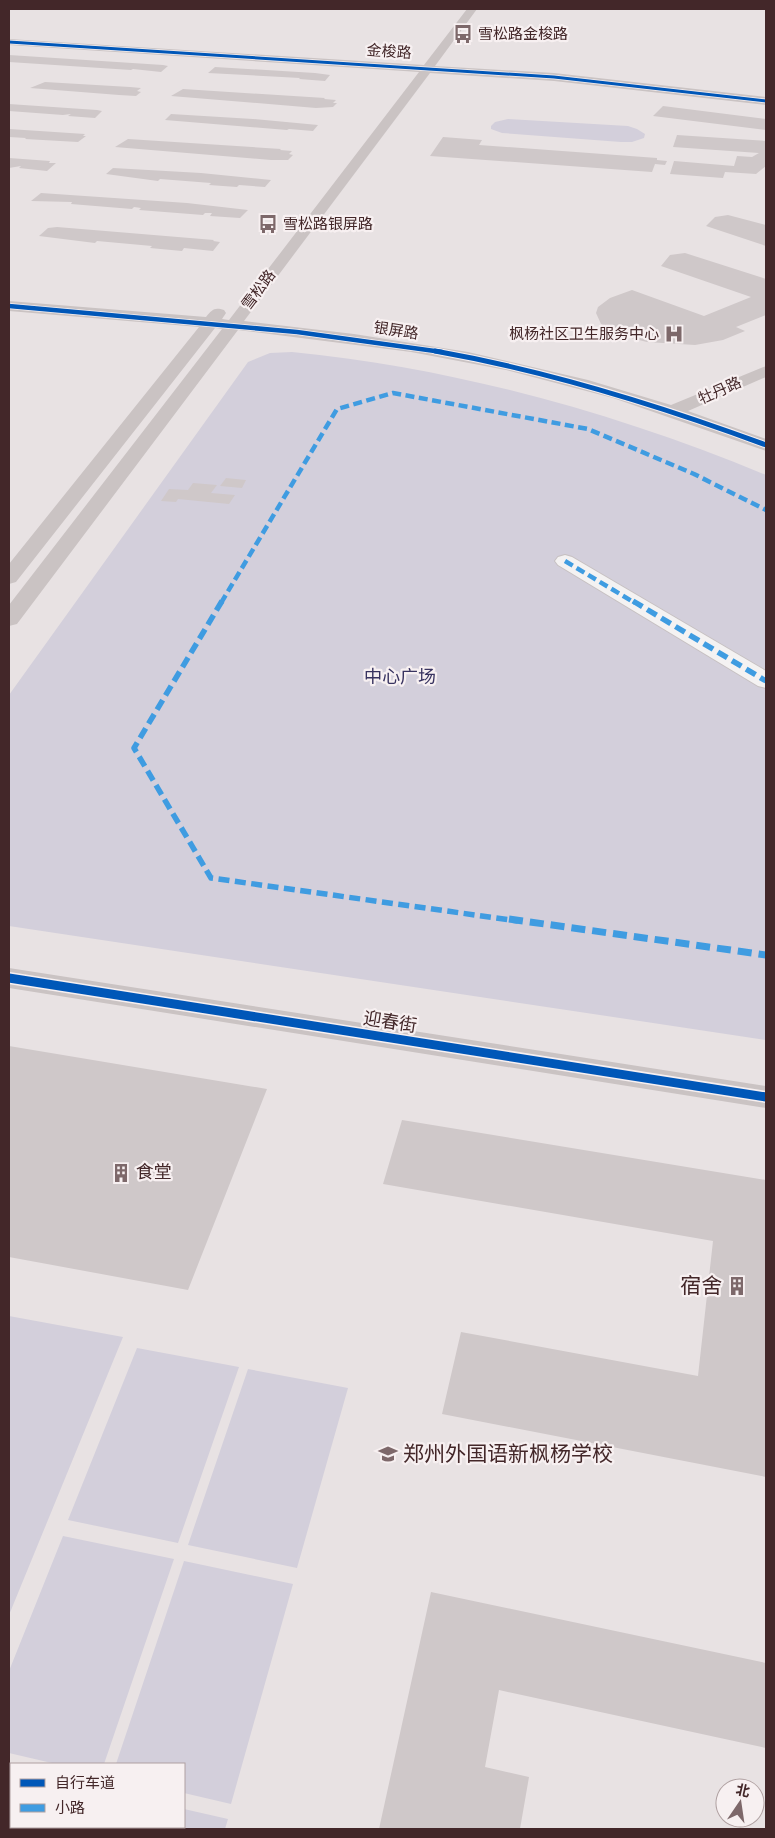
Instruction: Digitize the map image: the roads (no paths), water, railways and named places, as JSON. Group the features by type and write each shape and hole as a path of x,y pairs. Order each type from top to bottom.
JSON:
{"main road":[{"path":"344,154 456,9"},
{"name":"雪松路","path":"9,619 472,9"},
{"name":"金梭路","path":"9,42 563,78 766,101"},
{"name":"雪松路","path":"9,578 228,300"},
{"name":"银屏路","path":"9,306 303,332 469,357 608,391 673,411 766,445"},
{"name":"牡丹路","path":"673,411 766,370"},
{"name":"迎春街","path":"9,978 766,1097"}],"street":[{"path":"565,562 766,681"}],"place":[{"name":"雪松路金梭路","path":"463,34"},
{"name":"雪松路银屏路","path":"268,224"},
{"name":"枫杨社区卫生服务中心","path":"674,334"},
{"name":"食堂","path":"121,1173"},
{"name":"宿舍","path":"737,1286"},
{"name":"郑州外国语新枫杨学校","path":"388,1454"}],"park label":[{"name":"中心广场","path":"400,678"}]}
